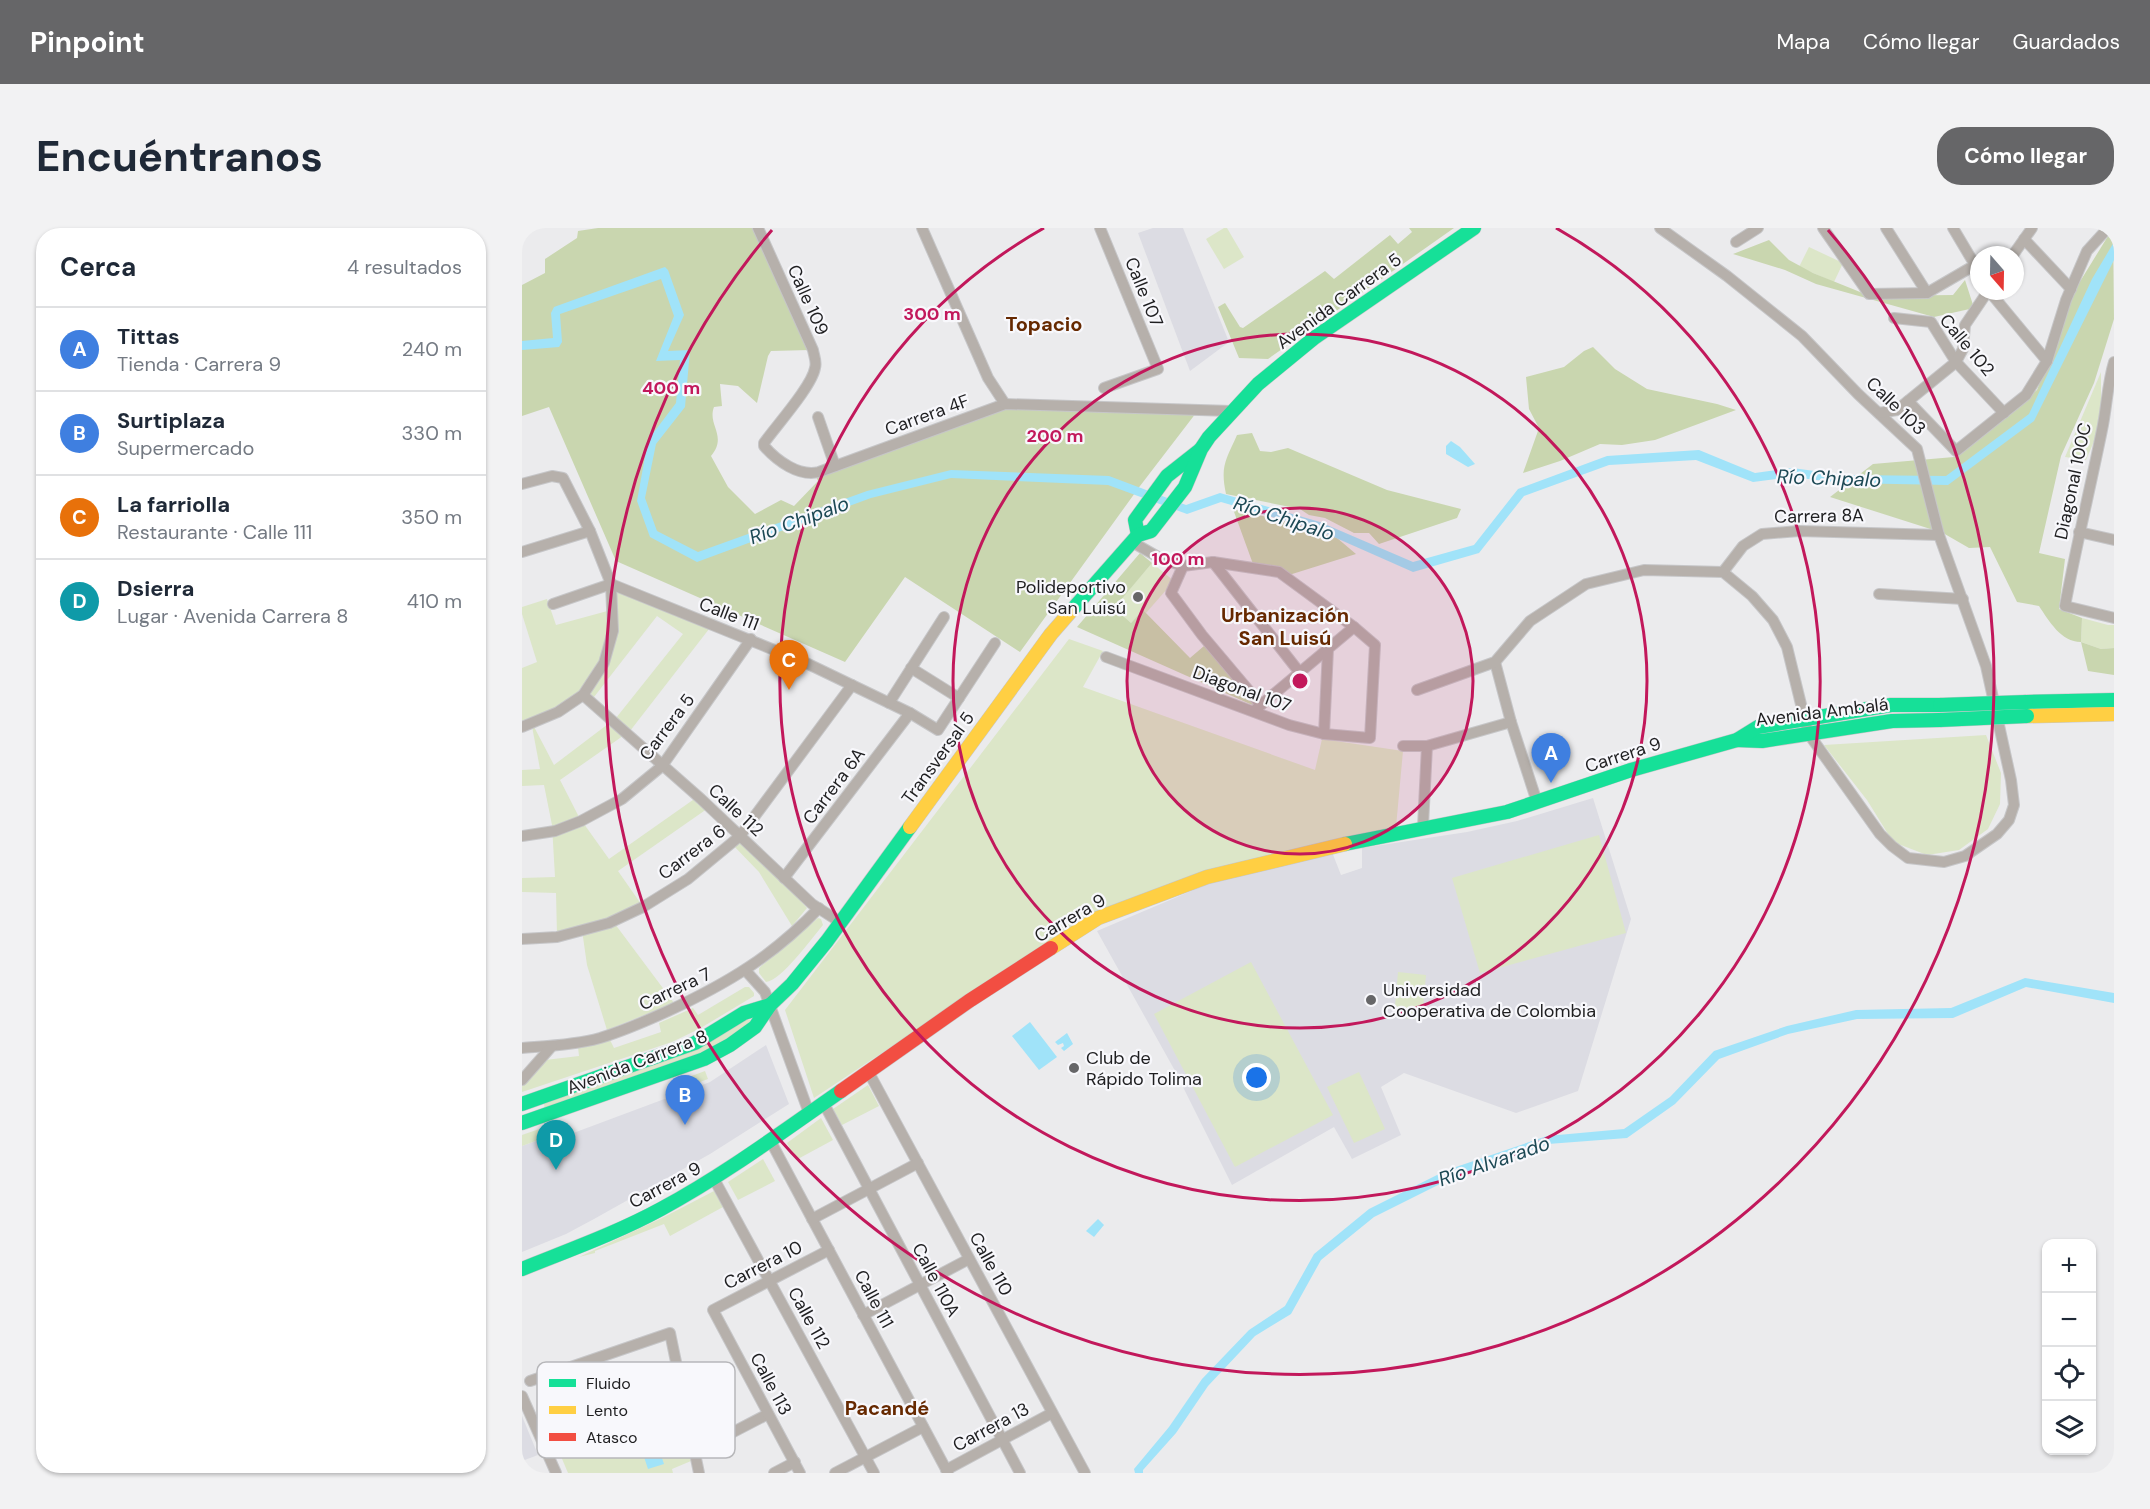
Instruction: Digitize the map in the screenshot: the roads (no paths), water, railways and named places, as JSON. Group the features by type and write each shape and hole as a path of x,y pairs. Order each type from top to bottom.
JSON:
{"main road":[{"name":"Avenida Carrera 5","path":"1231,411 1258,384 1314,338 1474,228"},
{"name":"Transversal 5","path":"1140,536 1135,520 1167,476 1201,449 1231,411"},
{"name":"Transversal 5","path":"770,1005 792,984 840,922 1051,634 1185,486 1201,449"},
{"name":"Avenida Ambalá","path":"1737,740 1762,741 1892,720 1940,720 2114,700"},
{"name":"Avenida Ambalá","path":"1737,740 1758,728 1891,705 1940,705 2114,714"},
{"name":"Carrera 9","path":"522,1269 623,1228 714,1179 969,1001 1098,918 1207,877 1423,826 1507,812 1631,770 1737,740"},
{"name":"Avenida Carrera 8","path":"522,1104 695,1043 744,1013 770,1005"},
{"name":"Avenida Carrera 8","path":"522,1123 704,1059 755,1027 770,1005"}],"street":[{"name":"Calle 109","path":"758,228 813,350 816,368 807,386 764,445 776,458 802,473 811,474"},
{"path":"922,228 988,378 1005,404"},
{"name":"Calle 107","path":"1100,228 1158,369 1104,388"},
{"name":"Calle 103","path":"1660,228 1727,276 1802,336 1917,448 1939,535 1963,599 1991,688 2011,780 2014,805 2008,820 1997,834 1965,856 1944,862 1908,858 1880,834 1808,733"},
{"path":"1736,242 1758,228"},
{"path":"1823,228 1869,294 1927,292 1975,265 1953,228"},
{"path":"1886,228 1927,292"},
{"path":"2019,246 2032,228"},
{"path":"1908,401 1956,451 2026,395 2047,361 2087,251 2108,228"},
{"path":"2024,239 2071,290"},
{"path":"1879,413 1897,410 1956,362 1963,349 1965,325 1983,300"},
{"path":"1996,300 2047,361"},
{"name":"Calle 102","path":"1894,318 1931,322 1956,362 2004,413"},
{"name":"Diagonal 100C","path":"2114,362 2108,383 2108,427 2079,532 2065,606 2114,618"},
{"name":"Carrera 4F","path":"811,474 1005,404 1231,411"},
{"path":"818,417 835,466"},
{"path":"522,484 552,476 563,478 590,531 611,584 614,631 604,663 583,695 558,712 522,727"},
{"path":"522,552 590,531"},
{"name":"Carrera 8A","path":"1723,572 1743,546 1762,534 1799,531 1939,535"},
{"path":"2079,532 2114,540"},
{"path":"1140,536 1160,558 1183,566 1213,562 1279,572 1354,627 1257,708 1171,593 1183,566"},
{"path":"1213,562 1300,672"},
{"path":"1417,690 1495,662 1530,621 1586,584 1644,570 1723,572 1752,596 1773,621 1786,647 1808,733"},
{"path":"553,603 611,584"},
{"name":"Calle 111","path":"611,584 751,639 889,703 938,730 959,698"},
{"path":"1879,594 1963,599"},
{"path":"889,703 944,617"},
{"name":"Diagonal 107","path":"1106,657 1257,708 1289,725 1324,734 1370,738 1375,645 1354,627"},
{"name":"Carrera 5","path":"522,836 555,831 581,821 622,799 662,766 751,639"},
{"path":"911,668 959,698 995,643"},
{"path":"1324,734 1328,649"},
{"path":"1495,662 1511,722 1537,802"},
{"name":"Carrera 6","path":"522,939 557,937 613,922 643,907 688,879 740,836 852,685"},
{"name":"Calle 112","path":"583,695 784,878 819,908 840,922"},
{"name":"Carrera 6A","path":"784,878 910,714"},
{"path":"1403,746 1427,746 1511,722"},
{"path":"1423,826 1427,746"},
{"name":"Carrera 7","path":"522,1048 552,1046 599,1038 641,1023 704,994 746,971 795,933 819,908"},
{"path":"746,971 765,992 809,1113"},
{"path":"522,1080 552,1046"},
{"name":"Calle 110","path":"868,1071 1085,1473"},
{"name":"Calle 110A","path":"823,1102 1020,1473"},
{"name":"Calle 111","path":"770,1140 947,1471"},
{"name":"Carrera 10","path":"812,1219 918,1163"},
{"name":"Calle 112","path":"714,1179 874,1473"},
{"name":"Carrera 10","path":"713,1310 829,1250"},
{"path":"863,1314 969,1259"},
{"name":"Calle 113","path":"713,1310 800,1473"},
{"path":"585,1362 670,1333 676,1362"},
{"path":"530,1381 537,1379"},
{"path":"522,1396 537,1427"},
{"name":"Carrera 13","path":"947,1471 1053,1413"},
{"path":"735,1431 768,1414"},
{"path":"835,1473 923,1427"},
{"path":"550,1458 556,1473"},
{"path":"695,1458 698,1473"},
{"path":"774,1473 795,1462"}],"water":[{"name":"Río Chipalo","path":"2114,242 2114,260 2034,421 1948,485 1843,483 1791,477 1753,482 1696,460 1609,465 1524,496 1479,553 1413,572 1318,530 1221,502 1187,514 1108,485 951,478 871,498 697,562 650,537 637,501 648,440 676,403 680,360 656,361 674,316 661,279 560,314 562,342 559,347 522,350 522,341 553,338 551,313 554,307 665,267 668,270 684,315 668,351 690,350 685,407 656,444 645,498 657,531 698,552 867,491 951,470 1109,476 1186,505 1220,493 1320,522 1413,562 1474,545 1518,489 1607,456 1699,450 1755,473 1792,468 1845,475 1946,476 2029,414 2092,279"},
{"path":"1451,441 1460,447 1475,464 1468,467 1446,454 1446,446"},
{"name":"Río Alvarado","path":"2025,978 2114,993 2114,1003 2026,987 1953,1018 1857,1019 1788,1034 1719,1059 1675,1104 1627,1138 1548,1144 1452,1178 1374,1217 1321,1260 1291,1314 1255,1336 1208,1386 1176,1433 1143,1470 1143,1473 1135,1473 1134,1469 1169,1427 1202,1379 1249,1330 1285,1306 1314,1254 1369,1209 1447,1170 1547,1136 1624,1129 1670,1097 1714,1051 1787,1026 1856,1010 1951,1008"},
{"path":"1030,1022 1057,1057 1039,1070 1012,1036"},
{"path":"1067,1033 1073,1044 1064,1051 1061,1048 1064,1046 1063,1043 1058,1045 1055,1042"},
{"path":"1098,1219 1104,1225 1094,1237 1086,1231"},
{"path":"644,1458 662,1458 664,1464 648,1469"}],"place":[{"name":"Polideportivo San Luisú","path":"1138,597"},
{"name":"La farriolla","path":"789,690"},
{"name":"Tittas","path":"1551,783"},
{"name":"Universidad Cooperativa de Colombia","path":"1371,1000"},
{"name":"Club de Rápido Tolima","path":"1074,1068"},
{"name":"Surtiplaza","path":"685,1125"},
{"name":"Dsierra","path":"556,1170"}],"district":[{"name":"Topacio","path":"1044,324"},
{"name":"Urbanización San Luisú","path":"1285,626"},
{"name":"Pacandé","path":"887,1408"}]}
